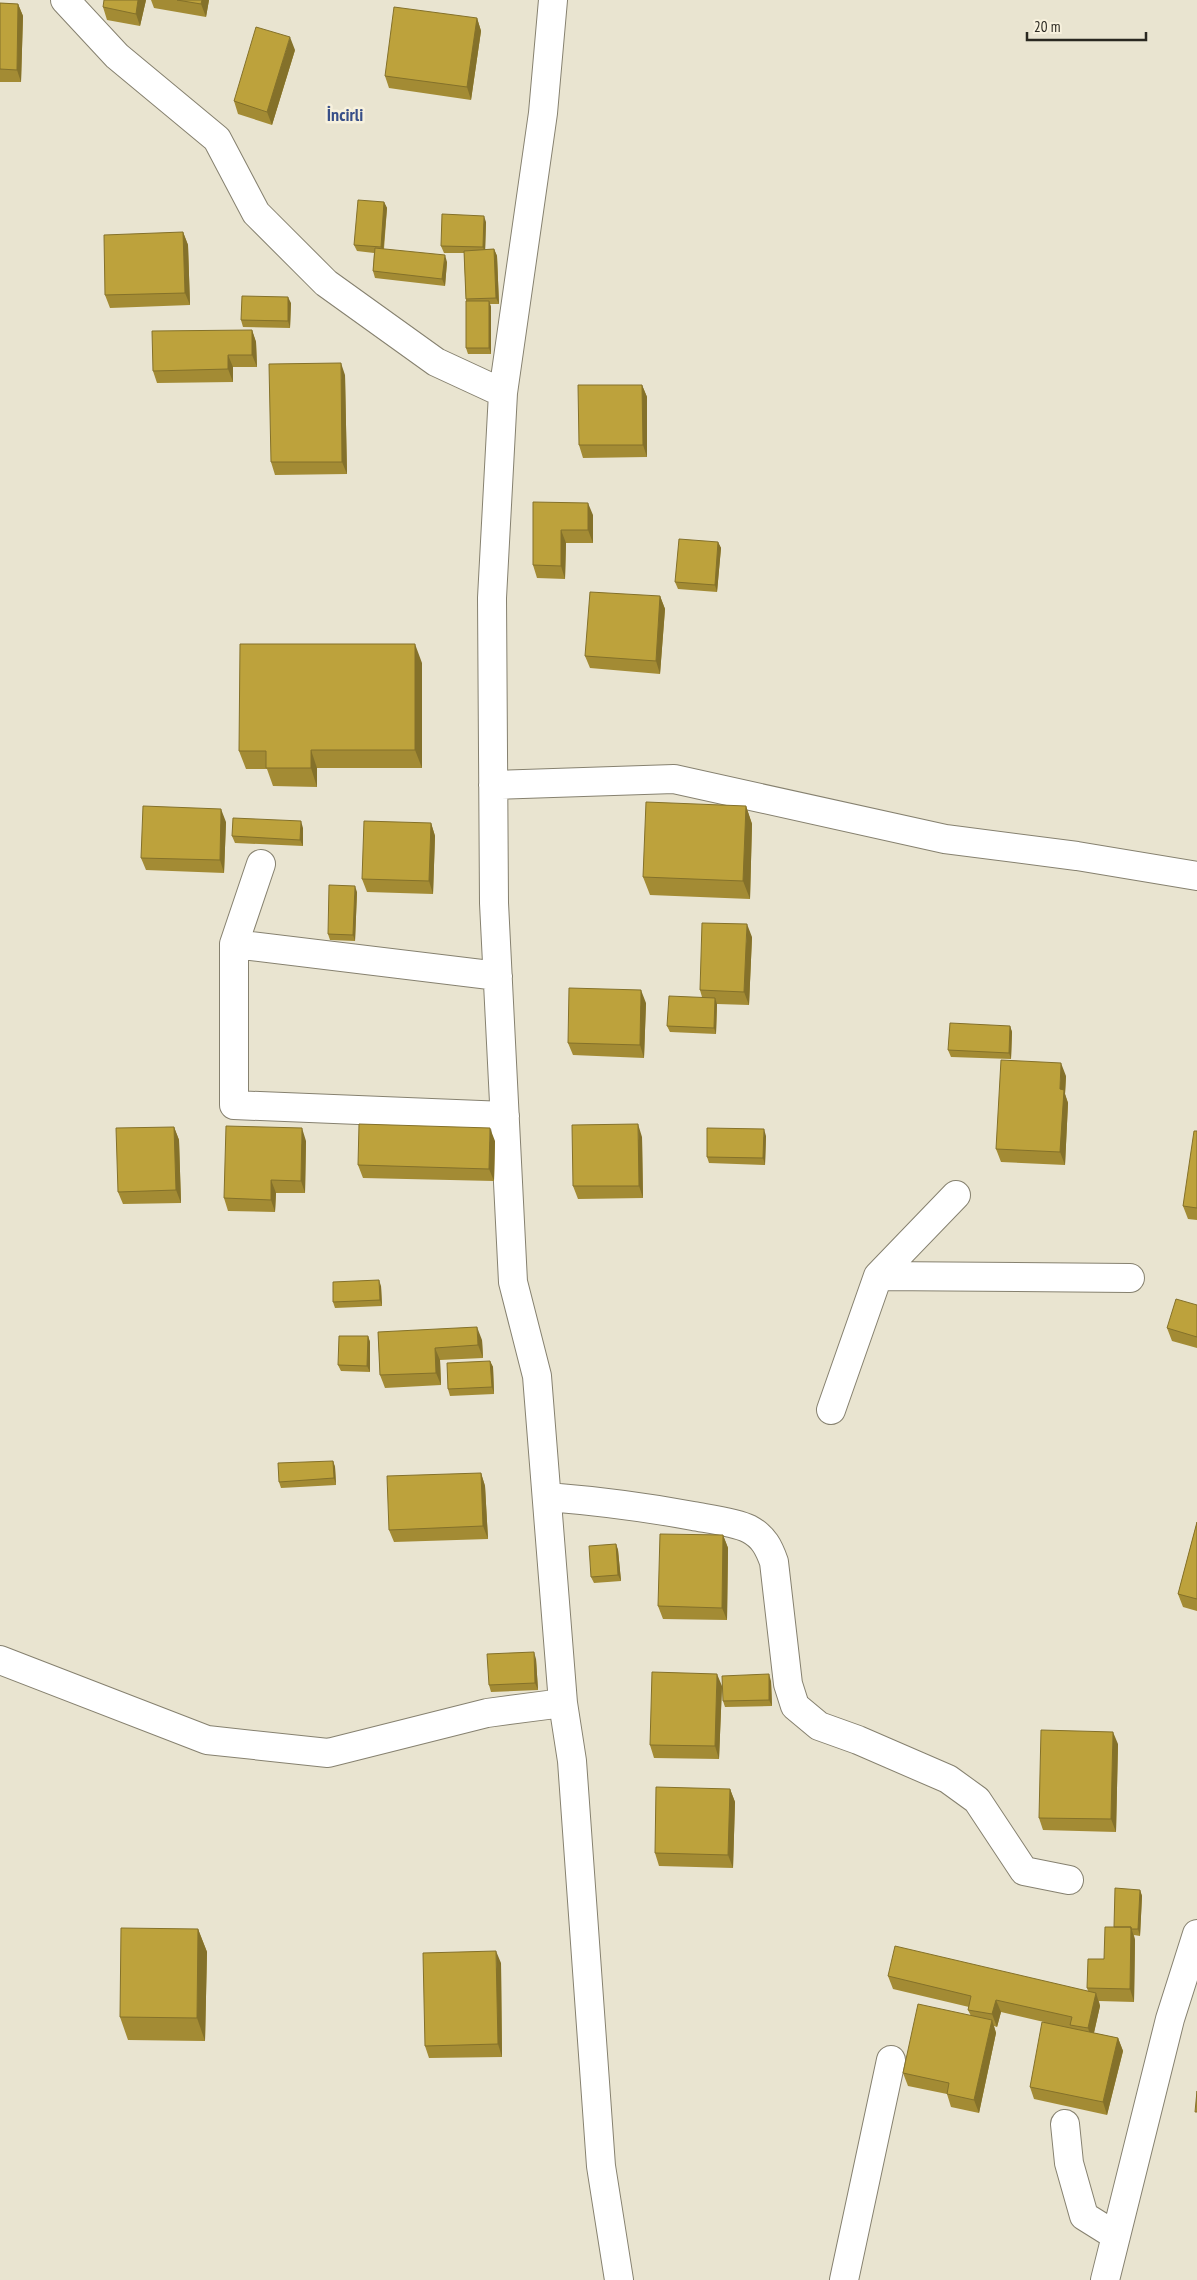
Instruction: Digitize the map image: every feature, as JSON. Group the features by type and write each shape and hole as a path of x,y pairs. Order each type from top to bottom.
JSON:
{"street":[{"path":"65,0 117,56 216,139 256,213 326,283 436,362 503,393"},
{"path":"553,0 543,113 503,393 492,598 494,903 514,1282 537,1376 563,1703 572,1762 601,2166 619,2280"},
{"path":"493,785 674,779 944,839 1077,856 1197,876"},
{"path":"261,864 234,944 234,1105 505,1116"},
{"path":"234,944 498,976"},
{"path":"832,1410 878,1276 956,1195"},
{"path":"878,1276 1130,1278"},
{"path":"548,1498 612,1503 652,1509 709,1519 749,1529 767,1543 774,1562 788,1684 795,1706 819,1726 858,1740 948,1779 977,1800 1024,1871 1069,1880"},
{"path":"0,1660 207,1740 328,1753 487,1713 563,1703"},
{"path":"1105,2280 1170,2019 1197,1934"},
{"path":"844,2280 891,2060"},
{"path":"1065,2124 1069,2163 1084,2216 1116,2236"}],"building":[{"path":"104,0 138,0 136,14 103,7"},
{"path":"177,0 202,0 201,4"},
{"path":"0,3 18,4 17,70 0,69"},
{"path":"394,7 477,18 467,87 385,76"},
{"path":"256,27 290,37 267,112 234,101"},
{"path":"358,200 384,202 381,247 354,245"},
{"path":"442,214 484,216 483,247 441,246"},
{"path":"183,232 185,293 105,295 104,235"},
{"path":"375,248 445,255 442,279 373,271"},
{"path":"494,249 496,298 466,299 464,251"},
{"path":"242,296 288,297 288,321 241,320"},
{"path":"466,301 489,301 489,348 466,348"},
{"path":"252,330 252,355 228,355 228,369 153,371 152,331"},
{"path":"341,363 342,462 271,462 269,364"},
{"path":"578,385 642,385 643,445 579,445"},
{"path":"533,502 588,503 588,530 561,530 561,566 533,565"},
{"path":"679,539 718,542 715,585 675,582"},
{"path":"590,592 660,596 656,661 585,656"},
{"path":"240,644 415,644 415,750 311,750 311,768 266,768 266,751 239,751"},
{"path":"646,802 746,806 743,881 643,877"},
{"path":"143,806 221,809 220,860 141,858"},
{"path":"233,818 301,821 300,840 232,836"},
{"path":"364,821 431,823 429,881 362,879"},
{"path":"329,885 355,886 353,935 328,934"},
{"path":"702,923 747,924 744,992 700,990"},
{"path":"569,988 641,990 640,1045 568,1043"},
{"path":"669,996 715,998 714,1028 667,1026"},
{"path":"950,1023 1010,1026 1009,1053 948,1050"},
{"path":"1001,1060 1061,1063 1060,1089 1064,1090 1060,1152 996,1149"},
{"path":"359,1124 490,1128 489,1169 358,1165"},
{"path":"638,1124 639,1186 573,1186 572,1125"},
{"path":"226,1126 302,1128 301,1181 271,1180 271,1200 224,1198"},
{"path":"174,1127 176,1190 118,1192 116,1128"},
{"path":"707,1128 764,1129 763,1158 707,1157"},
{"path":"1194,1131 1197,1131 1197,1208 1183,1206"},
{"path":"379,1280 380,1300 333,1302 333,1282"},
{"path":"1176,1299 1197,1305 1197,1337 1167,1328"},
{"path":"477,1327 478,1345 435,1348 436,1373 380,1375 378,1332"},
{"path":"339,1336 368,1336 367,1366 338,1365"},
{"path":"490,1361 492,1387 448,1389 447,1363"},
{"path":"333,1461 334,1478 279,1482 278,1463"},
{"path":"481,1473 483,1526 389,1530 387,1476"},
{"path":"1197,1522 1197,1599 1178,1594"},
{"path":"660,1534 723,1535 722,1608 658,1606"},
{"path":"616,1544 618,1575 591,1577 589,1546"},
{"path":"534,1652 535,1683 489,1685 487,1654"},
{"path":"652,1672 717,1674 715,1746 650,1745"},
{"path":"769,1674 769,1700 723,1701 722,1676"},
{"path":"1041,1730 1113,1732 1111,1819 1039,1818"},
{"path":"656,1787 730,1789 728,1855 655,1853"},
{"path":"1115,1888 1140,1890 1138,1929 1114,1927"},
{"path":"1105,1927 1131,1927 1130,1989 1087,1988 1088,1959 1104,1959"},
{"path":"121,1928 198,1929 197,2018 120,2017"},
{"path":"895,1946 1096,1993 1088,2028 1070,2025 1072,2017 996,2000 992,2014 968,2010 971,1996 888,1976"},
{"path":"496,1951 498,2044 425,2046 423,1953"},
{"path":"918,2004 992,2020 974,2100 947,2094 949,2083 903,2073"},
{"path":"1042,2022 1118,2038 1103,2102 1030,2087"},
{"path":"1197,2091 1197,2112 1195,2112"}],"district":[{"name":"İncirli","path":"345,114"}]}
